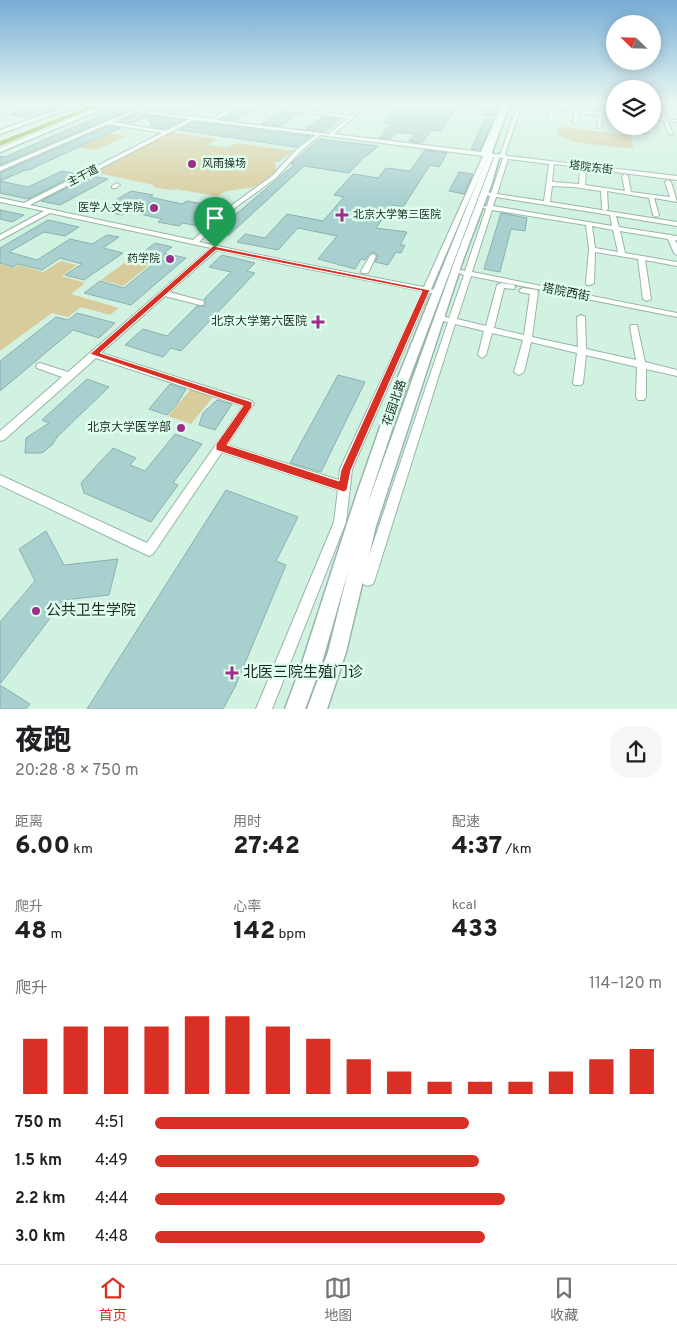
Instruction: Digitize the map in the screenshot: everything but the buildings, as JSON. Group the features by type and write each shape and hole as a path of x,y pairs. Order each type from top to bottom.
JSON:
{"highway":[{"path":"0,144 17,137"}],"street":[{"path":"0,150 31,137"},
{"name":"塔院东街","path":"0,169 73,137"},
{"name":"主干道","path":"25,205 157,137"},
{"path":"194,243 234,206 274,177 298,151 315,137"},
{"name":"塔院东街","path":"338,137 677,178"},
{"path":"490,137 483,153 495,156 502,154 508,137"},
{"name":"花园北路","path":"494,137 488,152 495,156"},
{"name":"花园北路","path":"317,709 337,652 368,526 446,320 489,195 495,156 502,137"},
{"path":"264,709 340,522 346,470 432,291 464,208 495,156"},
{"path":"547,204 551,184 552,162"},
{"path":"582,186 583,170"},
{"path":"625,176 628,193"},
{"path":"668,182 676,200"},
{"path":"551,184 582,186 676,200"},
{"path":"604,189 605,209"},
{"path":"489,195 677,224"},
{"path":"651,196 656,216"},
{"path":"0,200 215,248 432,291"},
{"path":"484,207 674,238 677,253"},
{"path":"0,238 49,211"},
{"path":"613,214 618,228 622,254"},
{"path":"589,224 592,249 590,283"},
{"path":"0,436 215,248"},
{"path":"592,249 677,264"},
{"path":"275,260 281,252"},
{"path":"365,271 373,256"},
{"path":"641,258 647,299"},
{"name":"塔院西街","path":"461,272 677,315"},
{"path":"482,355 501,285 534,292 528,339 519,372"},
{"name":"花园北路","path":"295,709 311,666 363,496 432,291"},
{"path":"163,293 200,303"},
{"path":"578,384 582,351 582,317"},
{"path":"368,578 446,320 677,373"},
{"path":"634,327 641,365 641,397"},
{"path":"0,480 149,550 249,404 94,354"},
{"path":"40,366 68,376"},
{"path":"220,447 344,487"}],"shaded area":[{"path":"101,137 124,137 97,150 78,147"},
{"name":"风雨操场","path":"161,137 204,137 217,139 208,145 228,148 236,143 293,151 279,162 273,162 276,165 276,172 263,184 231,190 217,196 153,187 154,185 94,172"},
{"path":"562,137 631,137 633,149 574,142"},
{"path":"61,261 77,265 62,276 85,283 71,294 119,308 110,315 81,307 68,317 52,313 0,351 0,264 14,268 19,265 43,272"},
{"path":"127,261 148,266 123,286 101,280"},
{"path":"191,389 213,397 191,424 168,416"}],"place":[{"name":"风雨操场","path":"192,164"},
{"name":"医学人文学院","path":"154,208"},
{"name":"北京大学第三医院","path":"342,215"},
{"name":"药学院","path":"170,259"},
{"name":"北京大学第六医院","path":"318,322"},
{"name":"北京大学医学部","path":"181,428"},
{"name":"公共卫生学院","path":"36,611"},
{"name":"北医三院生殖门诊","path":"232,673"}],"route":[{"path":"215,248 426,290 346,470 344,487 220,447 249,404 94,354 215,248"}]}
